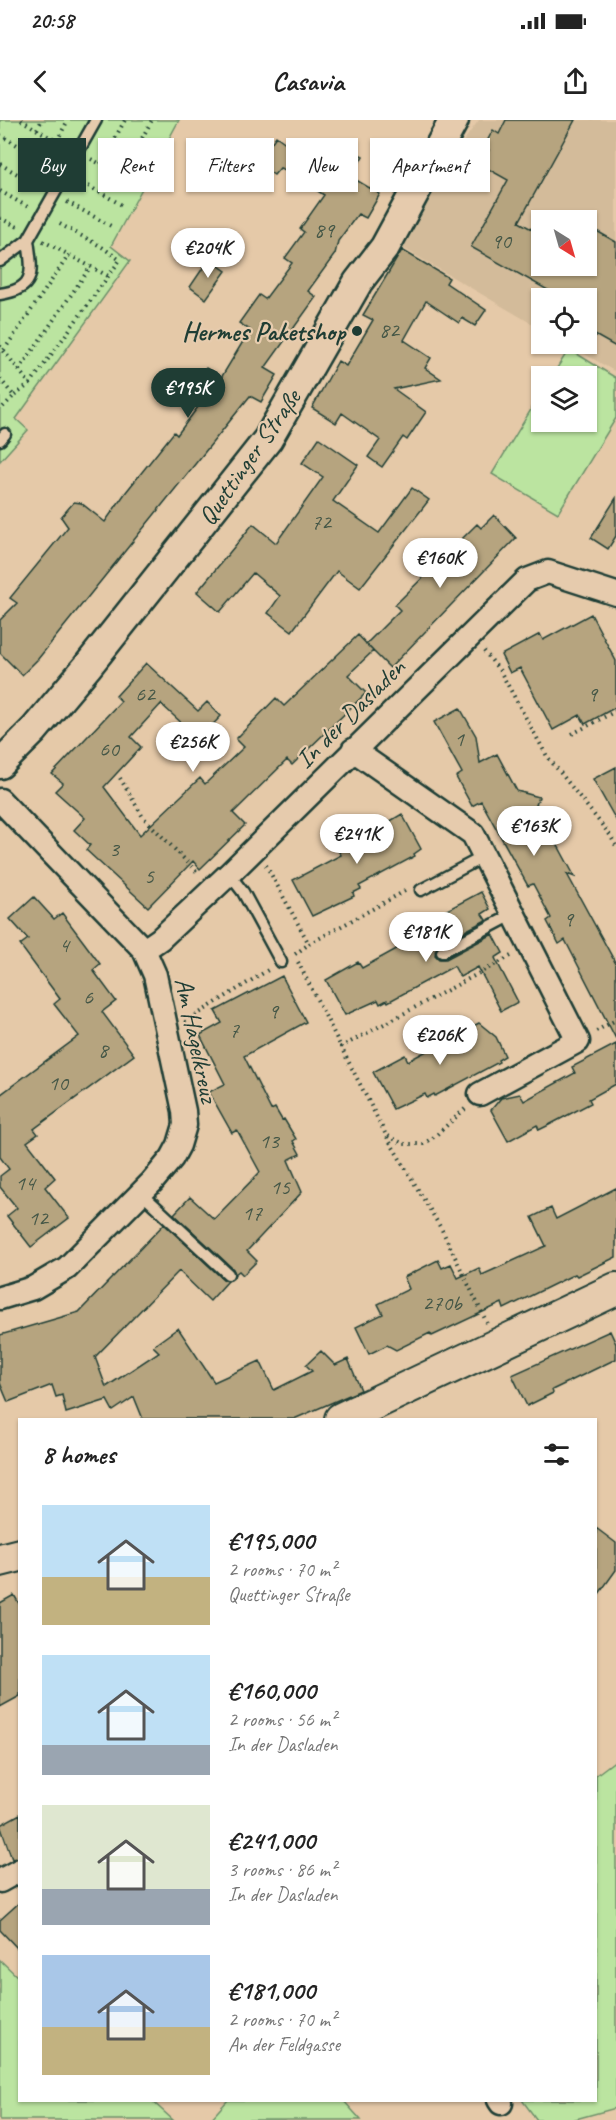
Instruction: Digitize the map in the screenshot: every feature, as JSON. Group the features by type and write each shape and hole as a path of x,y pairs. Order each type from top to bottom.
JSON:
{"main road":[{"path":"343,1418 616,1289"},
{"path":"0,1560 18,1556"}],"street":[{"name":"Quettinger Straße","path":"0,764 34,729 87,667 268,439 358,282 385,247 454,120"},
{"name":"In der Dasladen","path":"144,950 160,939 221,881 527,580 548,572 565,575 616,594"},
{"path":"353,750 473,834 512,915 578,1041 480,1094"},
{"name":"Am Hagelkreuz","path":"0,800 144,950 155,975 185,1125 172,1158 67,1268 33,1288 0,1298"},
{"path":"0,1881 18,1871"}],"lane":[{"path":"0,261 30,237 96,120"},
{"path":"0,294 15,292 24,288 28,282 31,274 30,237"},
{"path":"421,890 485,856"},
{"path":"221,881 243,892 281,962"},
{"path":"442,952 512,915"},
{"path":"141,1193 228,1274"}],"path":[{"path":"37,129 42,120"},
{"path":"58,138 68,120"},
{"path":"115,138 125,120"},
{"path":"142,138 152,120"},
{"path":"0,191 102,247 120,260 30,384 0,410"},
{"path":"0,218 30,237 108,276"},
{"path":"4,350 69,255"},
{"path":"19,370 91,266"},
{"path":"0,346 30,384"},
{"path":"0,379 14,396"},
{"path":"471,633 500,671 547,756 610,835 616,846"},
{"path":"572,734 616,711"},
{"path":"120,778 143,817 221,881"},
{"path":"610,835 616,832"},
{"path":"256,846 309,944"},
{"path":"168,1032 309,944 403,891 421,890"},
{"path":"341,1047 529,946"},
{"path":"294,955 386,1136 442,1230 498,1346"},
{"path":"386,1136 404,1144 423,1144 434,1137 480,1094"}],"shaded area":[{"path":"479,120 616,120 616,372 584,354 597,354 597,288 531,288 531,323 403,248 433,192 490,192 490,138 466,138"}],"green space":[{"path":"0,120 179,120 169,138 98,138 98,192 140,192 111,246 130,261 16,419 28,430 0,461"},
{"path":"566,354 577,354 597,366 558,366"},
{"path":"597,366 616,378 616,418 558,513 492,474 531,410 531,432 597,432"},
{"path":"616,1760 616,2108 572,2120 537,2120 524,2102 597,2102 597,1774"},
{"path":"0,1960 18,1977 18,2102 153,2102 173,2120 0,2120"},
{"path":"226,2102 345,2102 361,2120 210,2120"}],"building":[{"path":"506,120 575,120 519,222 531,229 531,276 597,276 597,231 616,242 616,347 597,336 597,288 544,288 471,247 508,180 490,170 489,138 493,130 499,134"},
{"path":"276,136 286,143 286,170 280,168 274,175 274,139"},
{"path":"358,154 363,156 358,165"},
{"path":"358,181 370,188 370,192 380,194 366,218 358,214 338,241 335,254 308,291 316,297 265,368 277,375 261,402 250,396 38,659 22,675 0,653 0,620 17,603 10,598 68,527 61,517 74,502 81,503 105,522 174,432 177,435 207,395 194,385 206,368 221,378 250,330 239,323 259,295 265,299 292,263 285,258 304,232 300,229 324,195 319,192 358,192"},
{"path":"402,250 449,278 446,283 486,310 475,326 462,318 459,323 426,301 404,340 431,358 425,368 441,379 394,389 426,412 407,440 403,437 382,467 368,457 380,440 342,413 336,423 312,408 338,361 346,366 373,320 363,315"},
{"path":"209,259 226,271 206,299 190,287"},
{"path":"319,438 358,465 333,501 379,533 412,488 429,500 360,588 337,571 292,631 268,613 280,596 253,573 220,612 197,592 253,524 276,543 323,477 302,463"},
{"path":"616,498 616,536 608,549 591,538"},
{"path":"494,515 516,538 390,668 366,644 400,610 395,605 477,524 481,528"},
{"path":"591,614 616,661 616,707 585,724 580,715 553,730 520,668 510,673 501,655 540,634 543,640"},
{"path":"358,635 373,651 348,675 366,693 292,765 287,760 233,813 245,825 200,869 193,861 148,907 86,850 90,845 74,830 85,818 55,791 63,783 52,774 121,701 116,696 146,663 198,711 207,702 221,716 199,739 161,704 131,737 141,747 104,787 140,835 200,778 205,784 244,747 236,739 276,698 284,706"},
{"path":"460,708 476,736 480,763 497,754 517,791 539,797 536,805 575,877 567,874 616,964 616,1039 565,940 559,944 547,921 551,918 533,884 528,886 481,801 472,806 456,777 462,773 434,722"},
{"path":"616,767 616,820 593,779"},
{"path":"402,814 421,849 414,854 415,856 359,886 361,889 353,893 354,896 312,916 293,880 341,855 337,849 354,840 355,842"},
{"path":"481,892 490,909 482,914 486,920 438,945 435,955 439,959 446,959 493,934 503,953 495,958 518,1002 501,1011 478,967 460,977 454,966 388,1002 387,1000 380,1004 378,1000 345,1015 326,980 358,962 362,968 433,929 428,920"},
{"path":"34,897 54,919 62,913 100,964 93,970 116,1001 102,1012 134,1055 34,1129 38,1134 27,1142 55,1178 45,1187 69,1218 31,1247 7,1216 17,1208 0,1187 0,1176 9,1169 0,1157 0,1095 79,1036 54,1004 60,999 20,945 28,939 10,919"},
{"path":"282,976 306,1022 244,1056 271,1110 275,1108 296,1139 293,1141 300,1154 288,1160 302,1192 247,1251 257,1261 243,1275 239,1271 235,1274 233,1269 174,1214 190,1197 214,1219 260,1172 237,1130 232,1133 209,1092 225,1084 200,1035 222,1023 215,1011"},
{"path":"479,1023 496,1037 505,1056 498,1060 499,1062 435,1096 434,1094 427,1098 425,1094 393,1109 373,1072 405,1055 408,1061"},
{"path":"616,1044 616,1084 589,1099 591,1103 539,1130 537,1125 508,1141 491,1110 501,1098 520,1094 524,1101 575,1073 572,1067"},
{"path":"616,1188 616,1257 577,1276 575,1274 504,1309 502,1303 396,1350 387,1345 369,1354 356,1327 383,1314 378,1304 409,1289 404,1277 438,1260 442,1268 451,1264 458,1278 479,1268 482,1275 546,1246 532,1217 551,1208 556,1219"},
{"path":"164,1224 223,1279 228,1281 210,1301 179,1271 95,1357 106,1387 159,1352 153,1346 178,1328 214,1382 260,1361 274,1390 312,1371 306,1365 321,1351 335,1365 348,1359 361,1390 296,1418 143,1418 134,1397 113,1411 107,1400 66,1413 62,1395 56,1397 52,1385 8,1402 0,1383 0,1335 79,1312"},
{"path":"610,1331 616,1344 616,1359 552,1390 553,1393 527,1406 512,1375"},
{"path":"597,1529 616,1543 616,1570 597,1597"},
{"path":"14,1595 18,1602 18,1697 0,1707 0,1603"},
{"path":"18,1815 18,1858 12,1859 0,1825"},
{"path":"18,1904 18,1949 0,1930 0,1920"}],"place":[{"name":"Hermes Paketshop","path":"357,331"}]}
